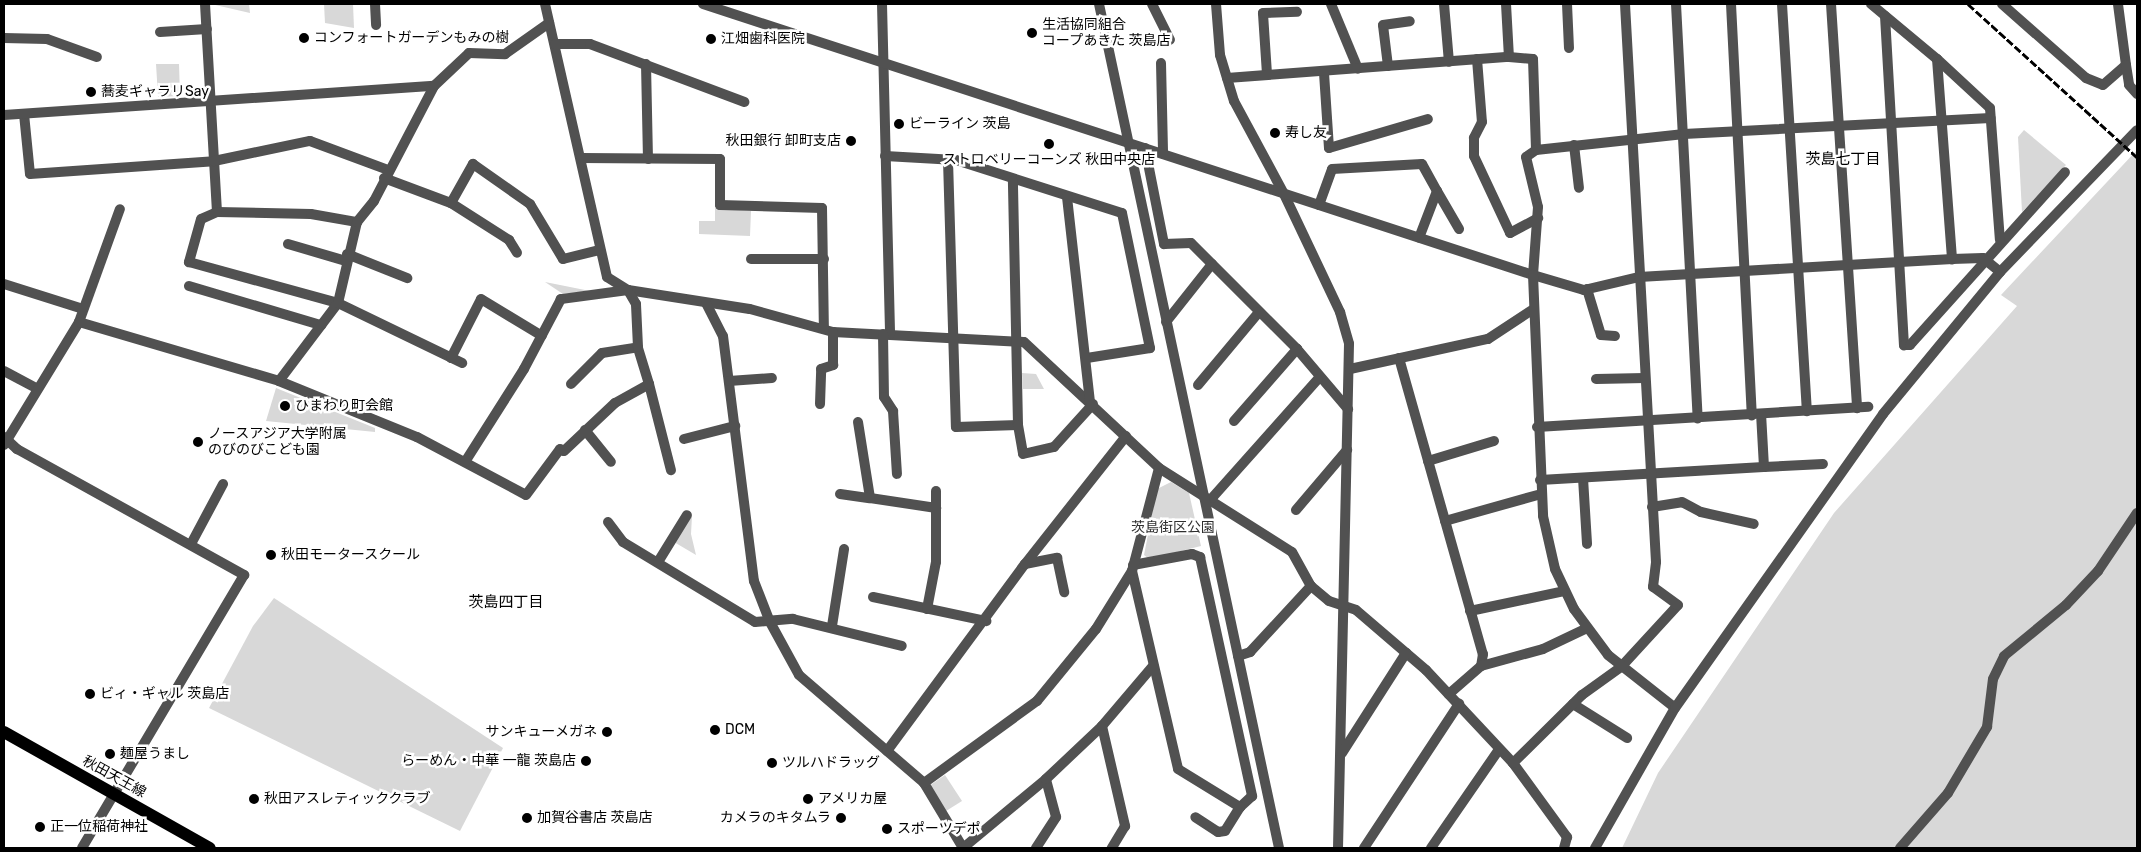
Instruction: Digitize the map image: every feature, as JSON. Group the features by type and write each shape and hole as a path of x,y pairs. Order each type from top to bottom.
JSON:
{"main road":[{"name":"秋田天王線","path":"4,732 210,848"}],"street":[{"path":"205,4 217,212"},
{"path":"375,4 376,25"},
{"path":"544,4 581,158 598,250 607,277 628,290 636,304 638,347 671,470"},
{"path":"703,4 1419,238 1587,289 1640,277 1983,258 2000,272"},
{"path":"882,4 886,334 884,397 893,411 897,474"},
{"path":"1100,4 1127,143 1166,322 1208,495 1238,656 1279,848"},
{"path":"1152,4 1170,40"},
{"path":"1216,4 1227,78 1340,312 1349,344 1345,607 1338,848"},
{"path":"1330,4 1358,69"},
{"path":"1444,4 1449,62"},
{"path":"1506,4 1509,57"},
{"path":"1567,4 1569,48"},
{"path":"1514,762 1573,704 1621,667 1678,605 1653,587 1651,474 1625,4"},
{"path":"1676,4 1698,418"},
{"path":"1731,4 1744,271 1756,414 1764,467"},
{"path":"1782,4 1807,411"},
{"path":"1831,4 1857,408"},
{"path":"1870,4 1937,58 1990,108 2000,240"},
{"path":"2002,4 2086,78 2103,85 2126,66"},
{"path":"2118,4 2129,85 2137,94"},
{"path":"1267,74 1263,13 1297,12"},
{"path":"1885,16 1904,345 1910,345 1983,258 2065,172"},
{"path":"1388,66 1383,24 1410,22"},
{"path":"279,381 338,303 347,258 358,222 434,86 469,53 504,54 549,23"},
{"path":"160,32 207,29"},
{"path":"4,38 47,39 97,57"},
{"path":"555,44 590,44 744,102"},
{"path":"1227,78 1267,74 1324,73 1509,57 1533,59 1536,150"},
{"path":"1937,58 1940,121 1952,260"},
{"path":"1477,59 1482,122 1474,138 1474,156 1510,233 1538,218"},
{"path":"1161,63 1163,154"},
{"path":"646,64 648,159"},
{"path":"1324,73 1329,148 1428,119"},
{"path":"4,115 434,86"},
{"path":"24,114 30,174 214,161 310,141 451,203 509,240 517,253"},
{"path":"1675,708 1621,667 1587,628 1564,591 1555,569 1540,480 1532,310 1538,218 1526,157 1536,150 1684,134 1991,118"},
{"path":"1595,848 1675,708 1883,414 2000,272 2137,130"},
{"path":"1574,145 1579,188"},
{"path":"1145,148 1164,244 1191,243 1297,350 1318,379 1348,409"},
{"path":"885,156 948,160 1122,213 1150,348 1087,358"},
{"path":"581,158 720,159 720,205 822,208 832,365 821,369 820,404"},
{"path":"948,160 956,427 1018,425"},
{"path":"451,203 473,164 530,204 563,259 598,250"},
{"path":"1319,205 1332,169 1422,164 1458,229"},
{"path":"1013,181 1018,425 1023,454 1054,447 1092,402 1067,197"},
{"path":"1419,238 1437,191"},
{"path":"82,848 244,575 5,441 36,388 79,322 120,209"},
{"path":"358,222 311,214 217,212 201,220 189,262 338,303 462,363"},
{"path":"288,244 347,258 407,278"},
{"path":"751,260 824,259"},
{"path":"1166,322 1212,264"},
{"path":"4,284 83,309"},
{"path":"189,286 321,325"},
{"path":"1587,289 1600,335 1615,336"},
{"path":"465,462 542,336 561,299 628,290 706,303 829,331 1015,338 1092,402 1159,468 1208,495 1292,552 1311,586 1345,607 1356,610 1406,653 1450,694 1498,751 1514,762 1567,837 1564,848"},
{"path":"451,358 481,300 542,336"},
{"path":"706,303 720,324 730,381 754,581 770,622 799,675 924,783 963,848 1046,780 1102,726 1153,666"},
{"path":"1350,370 1488,338 1532,310"},
{"path":"1198,385 1259,312"},
{"path":"79,322 279,381 465,462 526,495 560,449 564,451 584,430 615,403 649,384"},
{"path":"571,384 602,353 638,347"},
{"path":"1234,421 1297,350"},
{"path":"1398,358 1483,654 1481,666"},
{"path":"4,370 36,388"},
{"path":"730,381 772,378"},
{"path":"1596,379 1645,378"},
{"path":"1208,495 1318,379"},
{"path":"1537,427 1648,422 1868,407"},
{"path":"858,422 870,498"},
{"path":"684,439 735,426"},
{"path":"584,430 611,462"},
{"path":"887,751 986,621 1024,564 1126,436"},
{"path":"1428,461 1494,441"},
{"path":"1296,510 1347,450"},
{"path":"1540,480 1823,464"},
{"path":"924,783 1036,701 1096,629 1132,568 1159,468"},
{"path":"1583,478 1588,544"},
{"path":"191,544 223,484"},
{"path":"927,609 936,562 936,491"},
{"path":"840,494 936,508"},
{"path":"1445,521 1541,494"},
{"path":"1652,507 1682,502 1701,512 1754,524"},
{"path":"1900,848 1948,793 1987,727 1993,679 2004,656 2066,605 2098,571 2137,513"},
{"path":"658,562 688,515"},
{"path":"608,522 623,542 755,622 792,619 832,626 902,646"},
{"path":"832,626 844,549"},
{"path":"1132,568 1192,554 1200,557 1252,796 1240,807 1225,831 1218,832 1195,817"},
{"path":"1024,564 1057,558 1064,592"},
{"path":"1132,568 1178,769 1240,807"},
{"path":"1238,656 1250,652 1311,586"},
{"path":"1470,612 1564,591"},
{"path":"873,598 986,621"},
{"path":"1450,694 1481,666 1543,649 1587,628"},
{"path":"1341,754 1406,653"},
{"path":"1364,848 1459,704"},
{"path":"1573,704 1627,738"},
{"path":"1102,726 1125,826 1112,848"},
{"path":"1431,848 1498,751"},
{"path":"1036,848 1056,817 1046,780"}],"green space":[{"path":"211,4 249,4 250,13"},
{"path":"324,4 353,4 354,28 325,23"},
{"path":"156,64 179,64 180,96 158,97"},
{"path":"2024,130 2066,165 2022,212 2018,137"},
{"path":"2137,150 2137,848 1622,848 1658,773 1834,513 2017,306 2001,295"},
{"path":"715,208 751,211 750,236 699,234 699,221 715,221"},
{"path":"545,282 590,291 563,294"},
{"path":"1022,373 1036,374 1044,389 1023,389"},
{"path":"276,388 375,428 375,432 266,421"},
{"name":"茨島街区公園","path":"1171,482 1189,493 1201,546 1149,559 1144,555 1157,489"},
{"path":"692,516 691,534 696,555 674,542"},
{"path":"274,598 503,748 460,831 209,708 253,626"},
{"path":"945,775 962,801 946,811 929,786"}],"railway":[{"path":"1968,4 2137,157"}],"place":[{"name":"生活協同組合 コープあきた 茨島店","path":"1032,33"},
{"name":"コンフォートガーデンもみの樹","path":"304,38"},
{"name":"江畑歯科医院","path":"711,39"},
{"name":"蕎麦ギャラリSay","path":"91,92"},
{"name":"ビーライン 茨島","path":"899,124"},
{"name":"寿し友","path":"1275,133"},
{"name":"秋田銀行 卸町支店","path":"851,141"},
{"name":"ストロベリーコーンズ 秋田中央店","path":"1049,144"},
{"name":"ひまわり町会館","path":"285,406"},
{"name":"ノースアジア大学附属 のびのびこども園","path":"198,442"},
{"name":"秋田モータースクール","path":"271,555"},
{"name":"ビィ・ギャル 茨島店","path":"90,694"},
{"name":"DCM","path":"715,730"},
{"name":"サンキューメガネ","path":"607,732"},
{"name":"麺屋うまし","path":"110,754"},
{"name":"らーめん・中華 一龍 茨島店","path":"586,761"},
{"name":"ツルハドラッグ","path":"772,763"},
{"name":"秋田アスレティッククラブ","path":"254,799"},
{"name":"アメリカ屋","path":"808,799"},
{"name":"加賀谷書店 茨島店","path":"527,818"},
{"name":"カメラのキタムラ","path":"841,818"},
{"name":"正一位稲荷神社","path":"40,827"},
{"name":"スポーツデポ","path":"887,829"}],"district":[{"name":"茨島七丁目","path":"1843,160"},
{"name":"茨島四丁目","path":"506,603"}]}
